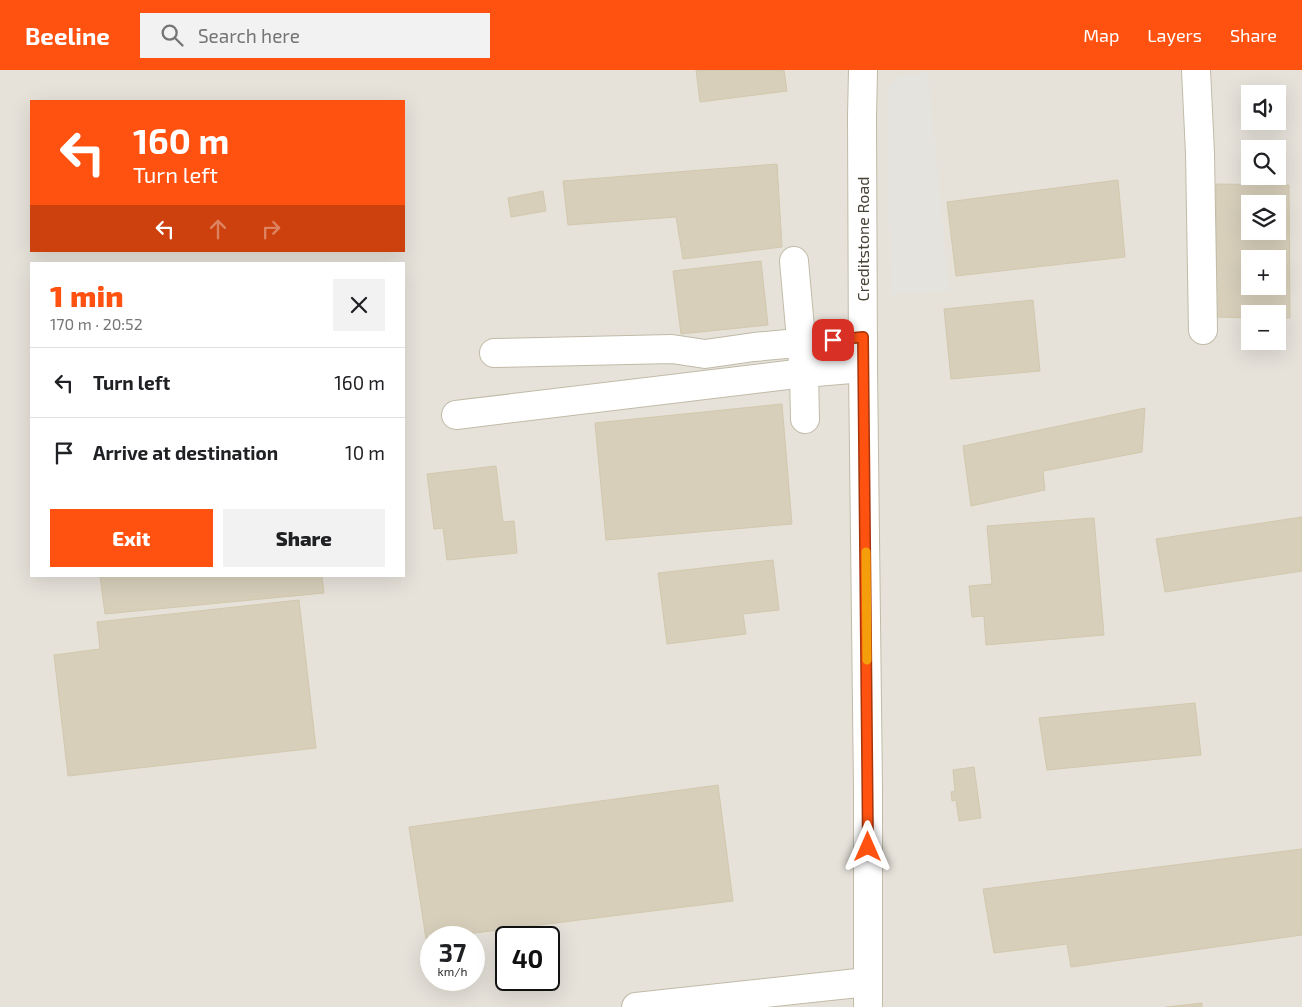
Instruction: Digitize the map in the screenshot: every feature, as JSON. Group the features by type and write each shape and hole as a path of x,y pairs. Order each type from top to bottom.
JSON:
{"street":[{"name":"Creditstone Road","path":"864,70 862,117 868,789 867,995"},
{"path":"1196,70 1204,330"},
{"path":"794,260 802,343 805,419"},
{"path":"494,353 672,349 705,354 754,347 863,337"},
{"path":"456,416 804,373 864,368"},
{"path":"636,1007 867,995"}],"shaded area":[{"path":"0,70 1302,70 1302,1007 0,1007"},
{"path":"928,72 949,291 890,295 888,88 899,76"}],"building":[{"path":"696,70 784,70 787,91 700,102"},
{"path":"777,164 782,247 683,259 676,217 568,225 563,181"},
{"path":"1118,180 1125,257 956,276 947,202"},
{"path":"1216,184 1289,185 1290,318 1286,318 1286,305 1241,305 1241,318 1216,317"},
{"path":"543,191 546,211 511,217 508,198"},
{"path":"761,261 768,325 681,334 673,271"},
{"path":"1033,300 1040,371 951,379 944,309"},
{"path":"782,404 792,524 606,540 595,423"},
{"path":"1145,408 1142,452 1043,471 1045,490 971,506 963,446"},
{"path":"496,466 503,522 514,521 517,553 447,560 443,528 434,529 427,474"},
{"path":"1302,517 1302,571 1165,592 1156,539"},
{"path":"1094,518 1104,635 986,645 984,616 972,617 969,586 992,584 987,526"},
{"path":"773,560 779,610 743,614 746,634 667,644 658,573"},
{"path":"100,577 322,577 324,593 105,614"},
{"path":"299,600 316,748 68,776 54,655 100,649 97,622"},
{"path":"1195,703 1201,755 1047,770 1039,718"},
{"path":"974,767 981,818 959,821 956,800 952,801 951,792 955,791 953,770"},
{"path":"718,785 733,901 531,926 495,926 495,930 485,932 485,926 424,926 409,827"},
{"path":"1302,849 1302,935 1071,967 1067,944 994,953 983,889"},
{"path":"1202,1003 1202,1007 1166,1007"}],"slow traffic":[{"path":"866,552 867,660"}],"route":[{"path":"833,340 863,337 868,847"}]}
